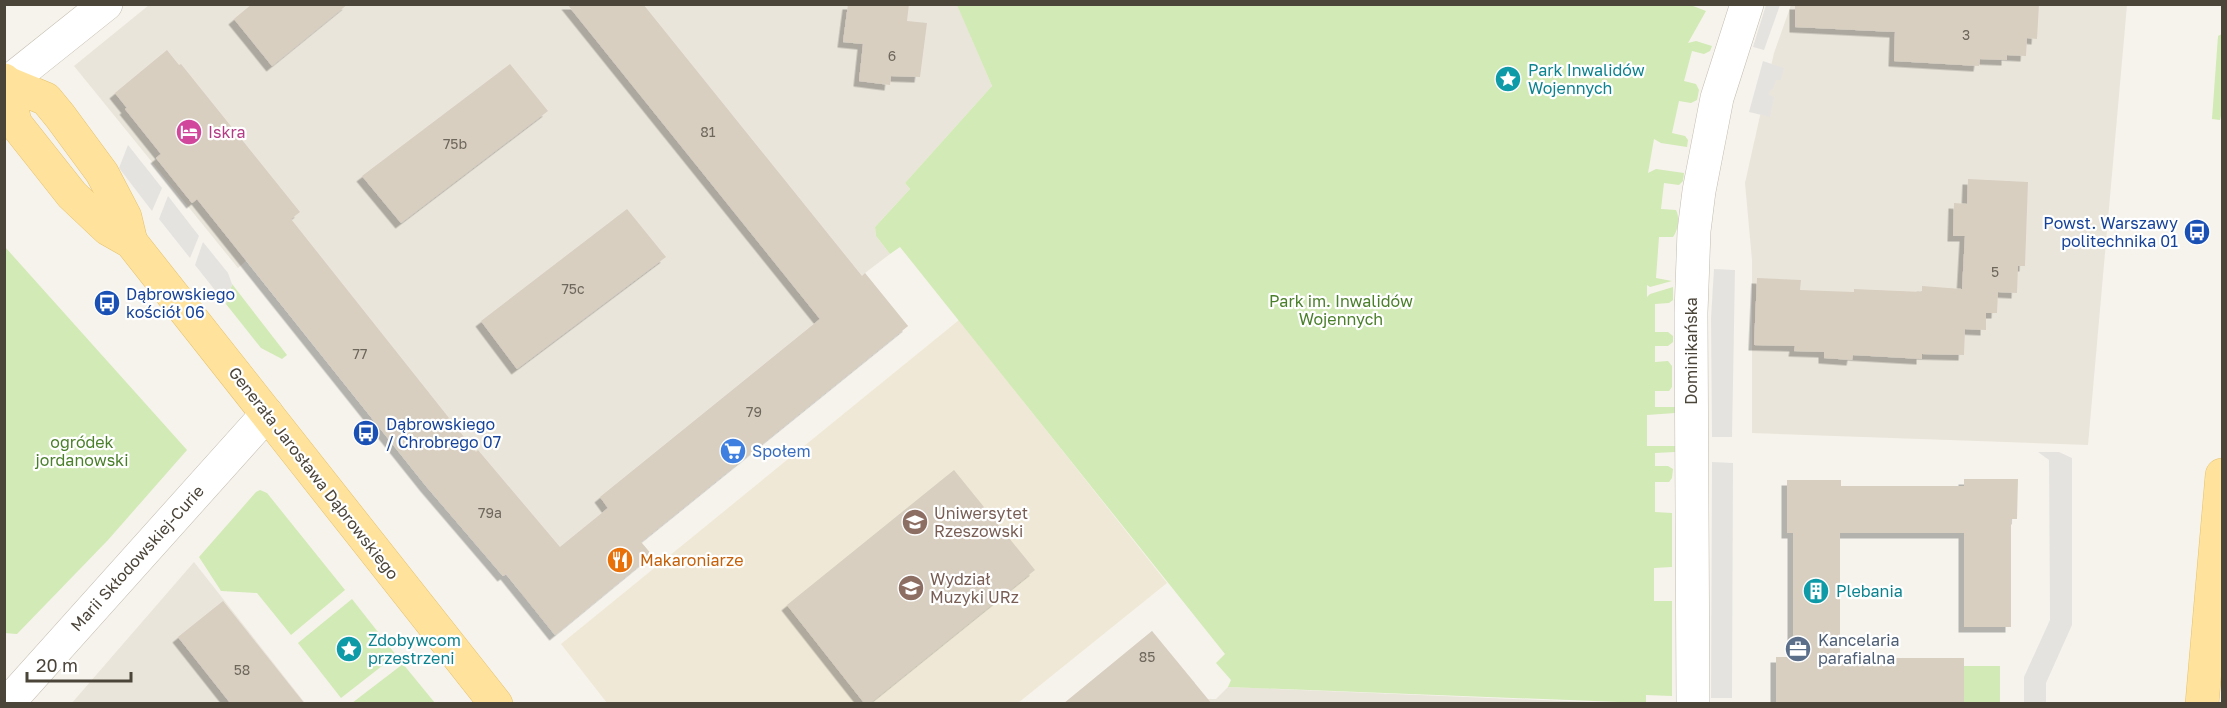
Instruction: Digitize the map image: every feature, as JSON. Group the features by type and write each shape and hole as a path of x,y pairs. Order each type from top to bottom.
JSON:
{"main road":[{"name":"Generała Jarosława Dąbrowskiego","path":"6,82 46,99 60,116 102,173 125,217 131,242 496,704"},
{"path":"2202,704 2223,475"},
{"path":"2207,658 2217,681 2223,687"}],"street":[{"path":"6,82 106,4"},
{"name":"Dominikańska","path":"1693,704 1691,313 1694,231 1699,191 1717,98 1748,4"},
{"name":"Marii Skłodowskiej-Curie","path":"7,704 267,414"}],"shaded area":[{"path":"957,4 992,86 905,183 910,189 875,227 876,236 890,254 865,273 908,326 641,542 652,555 555,635 519,591 524,588 510,570 503,576 428,488 248,259 238,268 74,66 149,5"},
{"path":"1766,5 1780,5 1764,50 1753,47"},
{"path":"1791,5 2127,5 2088,445 1752,433 1752,260 1745,183 1774,53"},
{"path":"1763,61 1784,68 1781,80 1776,80 1773,89 1770,90 1769,95 1774,97 1770,117 1749,112"},
{"path":"128,145 162,188 152,211 119,168"},
{"path":"168,196 199,236 190,258 159,219"},
{"path":"203,242 228,273 232,284 226,304 195,265"},
{"path":"1714,269 1735,270 1732,437 1712,437 1711,318"},
{"name":"Uniwersytet Rzeszowski","path":"959,320 1167,583 1018,703 607,703 561,644"},
{"path":"2038,452 2059,452 2072,458 2072,625 2046,683 2046,703 2024,703 2024,677 2050,620 2049,460"},
{"path":"1712,462 1733,463 1732,698 1711,698"},
{"path":"194,562 305,703 71,704"},
{"path":"1152,631 1195,683 1192,686 1207,699 1216,699 1228,687 1611,703 1063,704"}],"green space":[{"name":"Park im. Inwalidów Wojennych","path":"1688,4 1706,11 1688,43 1696,41 1712,46 1710,51 1704,54 1692,51 1684,81 1696,84 1699,90 1697,100 1691,103 1679,101 1672,133 1685,136 1688,140 1687,147 1661,143 1654,139 1648,173 1656,169 1684,173 1683,181 1679,185 1664,183 1661,209 1676,210 1678,216 1677,228 1673,237 1659,237 1656,278 1672,281 1650,287 1647,285 1647,297 1673,287 1673,300 1669,303 1655,304 1655,332 1668,332 1673,336 1673,342 1668,346 1655,346 1655,362 1668,361 1672,366 1672,387 1669,391 1655,391 1655,407 1675,407 1675,413 1647,415 1647,446 1675,446 1675,452 1655,453 1655,466 1668,466 1673,469 1669,482 1655,482 1655,512 1672,513 1672,567 1654,568 1654,601 1672,601 1672,696 1646,695 1646,703 1228,687 1231,680 1216,663 1225,654 900,247 890,254 876,236 875,227 910,189 905,183 992,86 957,5"},
{"path":"2222,34 2220,120 2212,119 2218,36"},
{"name":"ogródek jordanowski","path":"5,247 187,450 108,540 17,634 4,633"},
{"path":"232,284 287,355 282,359 261,348 226,304"},
{"path":"260,490 267,493 345,590 291,635 257,593 221,591 199,557"},
{"path":"352,599 396,655 341,698 298,643"},
{"path":"403,664 435,703 352,703"},
{"path":"1964,666 2000,666 2000,703 1964,704"}],"building":[{"path":"252,4 348,4 272,66 234,19"},
{"path":"567,4 643,4 862,276 865,273 908,326 641,542 652,555 555,635 506,574 503,576 426,486 197,199 192,203 156,158 161,154 115,93 167,50 179,65 181,64 300,212 291,219 476,452 478,450 560,547 608,508 600,497 820,319"},
{"path":"848,4 909,4 907,21 927,23 920,77 891,76 890,85 859,81 863,44 843,42"},
{"path":"1795,4 2039,4 2037,39 2027,38 2026,56 2007,55 2007,60 1980,59 1979,66 1894,61 1895,32 1795,27"},
{"path":"510,64 548,111 401,223 362,176"},
{"path":"1968,179 2028,182 2025,266 2018,266 2017,293 1998,292 1997,313 1986,313 1986,330 1965,329 1964,355 1922,354 1922,359 1853,355 1852,360 1824,358 1824,352 1794,351 1795,346 1754,345 1757,278 1801,280 1800,290 1854,292 1854,289 1922,292 1922,286 1962,289 1965,236 1953,236 1954,203 1967,204"},
{"path":"627,209 666,257 517,369 481,321"},
{"name":"Wydział Muzyki URz","path":"954,470 1035,570 869,704 865,704 787,605"},
{"path":"1964,479 2018,479 2017,519 2011,519 2011,627 1964,627 1964,533 1840,533 1840,658 1964,658 1964,704 1776,704 1776,657 1793,657 1793,533 1787,533 1787,480 1841,480 1841,486 1964,486"},
{"path":"223,601 305,704 231,704 178,637"},
{"path":"1152,631 1212,704 1063,704"}],"place":[{"name":"Park Inwalidów Wojennych","path":"1508,79"},
{"name":"Iskra","path":"189,132"},
{"name":"Powst. Warszawy politechnika 01","path":"2197,232"},
{"name":"Dąbrowskiego kościół 06","path":"107,303"},
{"name":"Dąbrowskiego / Chrobrego 07","path":"366,433"},
{"name":"Społem","path":"733,451"},
{"name":"Uniwersytet Rzeszowski","path":"915,522"},
{"name":"Makaroniarze","path":"620,560"},
{"name":"Wydział Muzyki URz","path":"911,588"},
{"name":"Plebania","path":"1816,591"},
{"name":"Zdobywcom przestrzeni","path":"349,649"},
{"name":"Kancelaria parafialna","path":"1798,649"}]}
